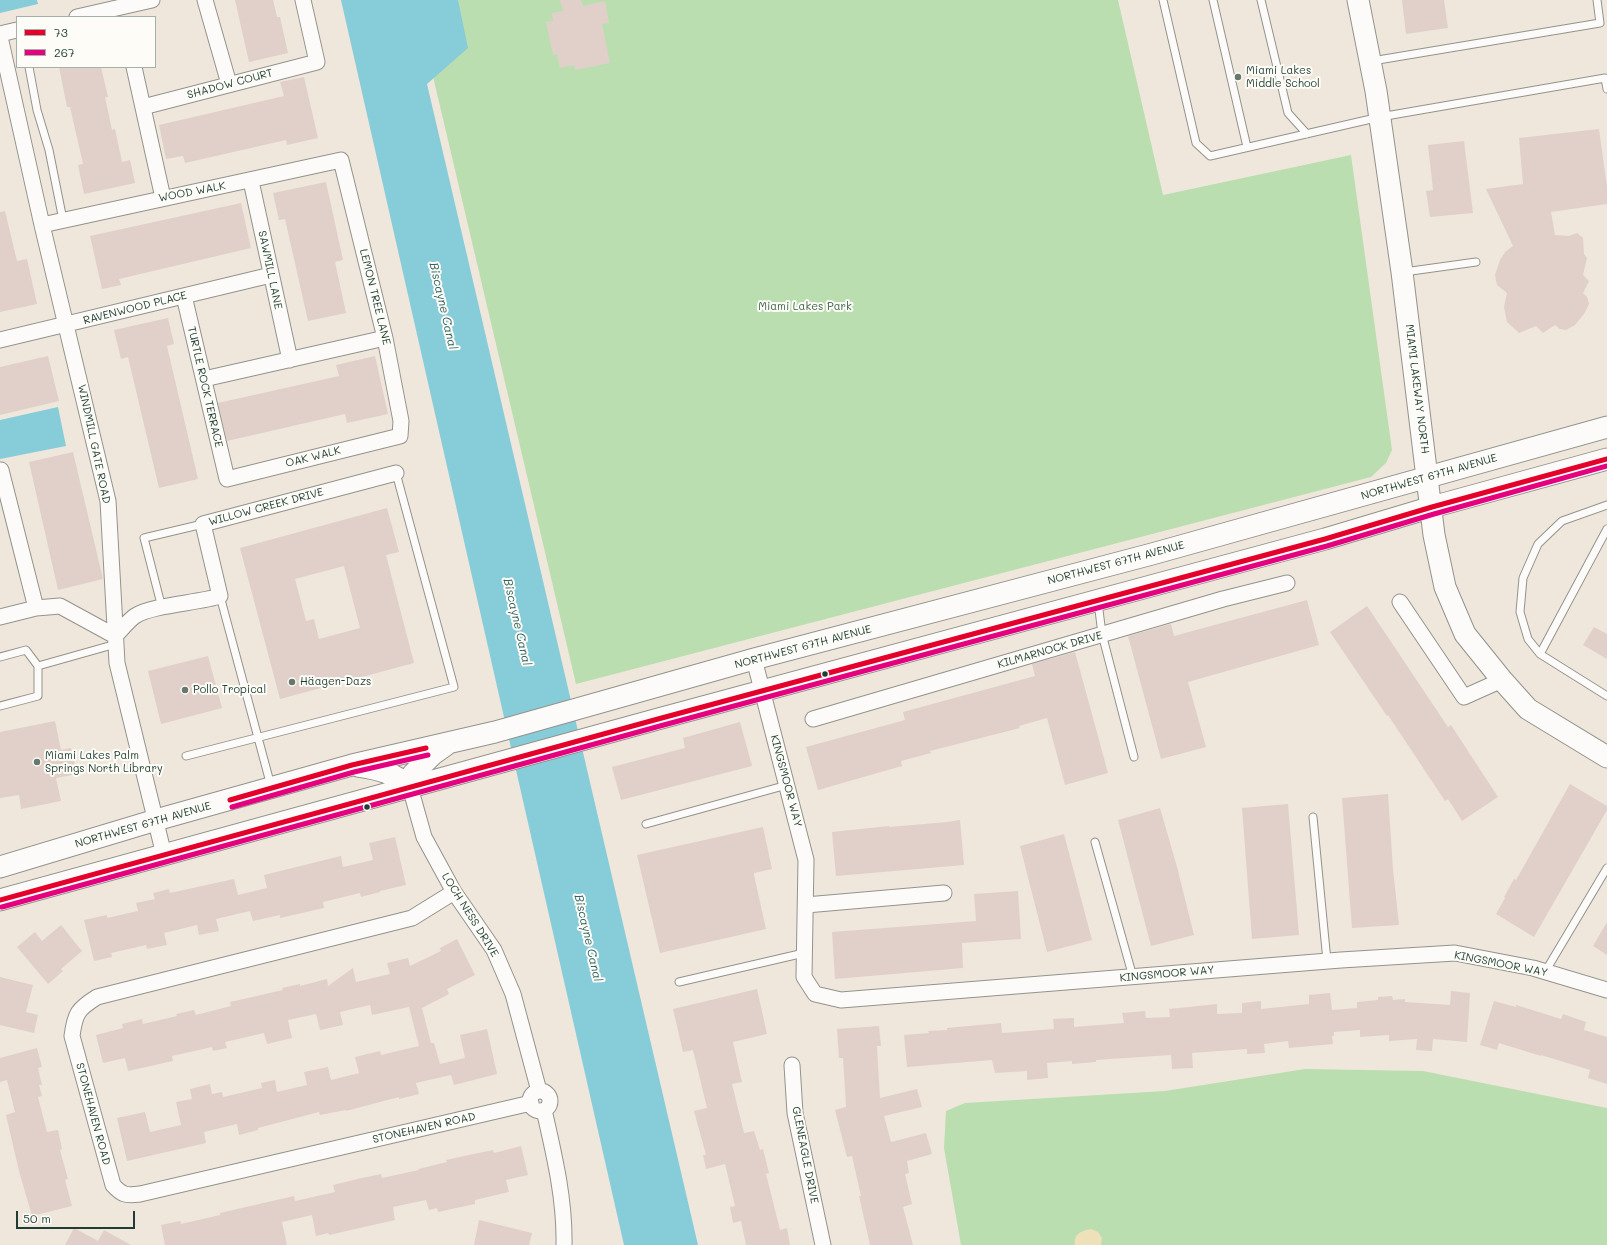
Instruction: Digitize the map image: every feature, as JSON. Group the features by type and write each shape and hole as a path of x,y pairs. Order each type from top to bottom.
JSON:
{"main road":[{"name":"MIAMI LAKEWAY NORTH","path":"1358,0 1380,118 1402,272 1432,507 1434,535 1445,587 1465,634 1502,680 1528,709 1607,757"},
{"name":"NORTHWEST 67TH AVENUE","path":"0,867 156,820 352,765 495,732 754,659 1090,571 1607,427"},
{"path":"0,900 658,719 1325,539 1432,507 1607,459"},
{"path":"1090,571 1098,601"},
{"path":"410,787 413,774 432,755 449,742"},
{"path":"352,765 373,768 399,777 410,787"}],"street":[{"path":"86,16 122,12 152,0"},
{"path":"205,0 229,84"},
{"name":"SHADOW COURT","path":"143,107 317,62 303,0"},
{"path":"0,36 16,30"},
{"name":"WINDMILL GATE ROAD","path":"0,36 42,225 108,501 117,663 164,855"},
{"path":"134,68 163,198"},
{"name":"WOOD WALK","path":"42,225 163,198 251,181 341,160"},
{"name":"LEMON TREE LANE","path":"341,160 386,338 401,421 400,436"},
{"name":"SAWMILL LANE","path":"251,181 290,360"},
{"name":"RAVENWOOD PLACE","path":"0,340 271,275"},
{"name":"TURTLE ROCK TERRACE","path":"184,296 227,479"},
{"path":"204,379 386,338"},
{"name":"OAK WALK","path":"227,479 400,436"},
{"path":"0,470 36,608"},
{"name":"WILLOW CREEK DRIVE","path":"220,596 203,524 396,473"},
{"name":"KILMARNOCK DRIVE","path":"813,719 1223,599 1287,582"},
{"path":"0,616 36,608 60,606 116,640 136,616 162,608 220,596"},
{"path":"1400,602 1464,697 1502,680"},
{"name":"KINGSMOOR WAY","path":"754,659 806,860 804,977 815,994 841,1000 1327,961 1455,953 1545,972 1607,990"},
{"name":"LOCH NESS DRIVE","path":"410,787 424,837 454,892 494,950 512,994 538,1101 554,1154 561,1195 564,1245"},
{"name":"STONEHAVEN ROAD","path":"454,892 412,918 97,997 84,1006 74,1018 72,1036 113,1185 120,1193 130,1195 140,1194 538,1101"},
{"path":"806,905 944,893"},
{"name":"GLENEAGLE DRIVE","path":"792,1065 795,1113 824,1245"}],"lane":[{"path":"1163,0 1196,143 1210,156 1380,118 1605,78 1607,89"},
{"path":"1213,0 1247,147"},
{"path":"1261,0 1288,113 1306,134"},
{"path":"1370,61 1600,23 1597,0"},
{"path":"29,68 37,110 49,150 64,220"},
{"path":"1402,272 1476,262"},
{"path":"186,756 454,687 396,473"},
{"path":"1607,505 1562,521 1538,544 1523,578 1520,612 1528,639 1540,654 1607,696"},
{"path":"162,608 144,538 203,524"},
{"path":"1540,654 1607,529"},
{"path":"220,596 271,788"},
{"path":"1098,601 1102,634 1134,757"},
{"path":"38,666 116,640"},
{"path":"0,657 26,650 38,666 38,696 0,706"},
{"path":"646,824 787,785"},
{"path":"1313,817 1327,961"},
{"path":"1095,842 1133,977"},
{"path":"1545,972 1607,868"},
{"path":"679,982 804,953"}],"green space":[{"name":"Miami Lakes Park","path":"415,0 1118,0 1163,195 1351,155 1392,450 1386,463 1371,477 576,684"},
{"path":"1305,1069 1423,1071 1607,1108 1607,1245 961,1245 944,1148 946,1111 965,1103 1165,1091"}],"sand":[{"path":"1091,1229 1098,1232 1102,1238 1101,1245 1075,1245 1075,1238 1078,1234"}],"water":[{"path":"0,0 37,0 38,4 0,13"},
{"name":"Biscayne Canal","path":"341,0 458,0 468,48 427,84 698,1245 624,1245"},
{"path":"58,407 66,446 0,459 0,420"}],"building":[{"path":"235,0 273,0 277,17 280,17 288,53 249,62"},
{"path":"560,0 581,0 583,6 605,1 609,23 602,24 610,63 575,70 574,65 560,68 557,54 553,55 546,22 553,21 552,13 563,11"},
{"path":"1402,0 1444,0 1448,28 1406,34"},
{"path":"59,68 101,68 108,97 105,97 112,130 115,129 122,162 130,160 135,183 84,194 78,165 83,164 70,107 67,107"},
{"path":"304,77 318,138 287,145 286,140 185,163 183,156 166,159 159,125 284,96 280,82"},
{"path":"1599,129 1607,187 1607,204 1551,212 1555,235 1569,236 1577,233 1583,238 1584,254 1587,258 1583,275 1589,281 1583,293 1587,297 1589,304 1584,314 1575,325 1566,330 1560,329 1555,325 1543,333 1536,326 1519,333 1507,322 1504,307 1507,293 1497,285 1495,275 1500,260 1505,252 1513,246 1486,189 1523,184 1519,138"},
{"path":"1464,141 1473,213 1430,217 1426,191 1433,190 1428,145"},
{"path":"326,182 343,260 335,262 346,313 308,321 285,219 279,220 273,193"},
{"path":"241,203 251,248 119,279 121,285 102,289 90,236"},
{"path":"5,211 17,261 27,259 37,304 0,312 0,212"},
{"path":"168,318 174,344 167,346 198,479 159,488 128,357 121,359 114,330"},
{"path":"48,356 59,401 0,415 0,367"},
{"path":"375,356 388,414 347,423 345,414 227,441 218,403 339,376 336,365"},
{"path":"73,452 103,579 58,590 29,462"},
{"path":"387,508 399,552 386,555 414,663 280,699 240,548","holes":["344,566 360,628 319,639 314,619 306,621 295,579"]},
{"path":"1307,600 1319,645 1188,682 1206,747 1161,759 1128,636 1171,624 1174,636"},
{"path":"1367,606 1448,727 1451,725 1498,797 1462,821 1448,799 1445,801 1388,715 1387,716 1330,632"},
{"path":"1594,627 1607,634 1607,659 1583,645"},
{"path":"1075,652 1108,773 1065,785 1047,718 1019,726 1020,728 930,751 931,753 901,761 902,766 818,790 806,747 905,720 903,712 1035,676 1032,664"},
{"name":"Pollo Tropical","path":"208,656 222,708 161,724 148,671"},
{"name":"Miami Lakes Palm Springs North Library","path":"55,721 61,750 71,748 77,774 56,778 61,801 21,809 19,795 0,798 0,732"},
{"path":"740,722 752,766 621,800 612,767 685,748 683,738"},
{"path":"1570,784 1607,806 1607,810 1534,937 1496,914 1514,879 1516,880"},
{"path":"1388,794 1393,869 1399,925 1352,928 1342,798"},
{"path":"1288,804 1299,935 1252,939 1242,808"},
{"path":"1160,808 1194,935 1151,946 1118,820"},
{"path":"960,820 964,865 836,876 832,832"},
{"path":"763,827 772,869 754,873 754,875 766,929 660,953 637,855"},
{"path":"1064,834 1092,940 1047,952 1020,846"},
{"path":"395,837 406,885 361,897 360,893 323,902 324,908 280,918 280,915 253,921 250,911 216,919 219,931 199,935 197,925 164,933 167,945 147,949 146,945 111,953 112,957 94,961 84,920 107,915 107,918 138,911 136,903 155,899 153,893 169,889 170,893 234,879 238,895 267,888 264,875 341,856 343,867 373,860 369,843"},
{"path":"1018,891 1021,939 962,943 963,968 835,979 832,932 976,921 974,894"},
{"path":"1607,922 1607,955 1593,946"},
{"path":"61,925 82,951 61,969 63,971 48,984 17,947 35,932 42,941"},
{"path":"457,939 475,975 447,989 449,994 422,1008 431,1043 434,1043 440,1064 465,1058 460,1035 487,1029 497,1074 454,1085 451,1075 416,1083 419,1094 399,1099 399,1097 346,1111 320,1115 319,1112 258,1128 258,1130 239,1135 237,1124 204,1132 206,1143 127,1161 117,1118 145,1112 150,1132 181,1125 176,1102 192,1099 190,1089 210,1084 212,1094 222,1092 223,1097 262,1088 261,1083 275,1080 277,1092 307,1085 304,1072 328,1067 331,1080 359,1073 355,1057 380,1051 381,1055 419,1046 409,1007 372,1015 370,1005 340,1012 343,1025 320,1030 316,1014 288,1020 292,1038 267,1044 264,1033 225,1042 227,1048 213,1051 212,1047 172,1056 173,1061 128,1071 125,1058 103,1063 96,1035 123,1028 122,1024 142,1019 143,1024 177,1016 176,1014 194,1010 196,1015 231,1006 230,1002 283,990 282,988 300,984 300,986 327,979 328,986 353,968 356,982 390,974 387,963 408,958 410,966 441,951 440,948"},
{"path":"0,977 33,985 26,1012 38,1015 34,1033 0,1025"},
{"path":"757,989 767,1034 733,1042 742,1082 732,1084 744,1133 754,1131 760,1150 763,1149 769,1173 766,1174 780,1230 787,1228 790,1245 746,1245 741,1221 733,1223 730,1207 735,1206 725,1164 706,1169 703,1155 706,1155 694,1111 707,1108 693,1050 683,1052 673,1009"},
{"path":"1451,991 1470,993 1467,1042 1433,1039 1432,1051 1416,1050 1417,1039 1389,1041 1389,1035 1360,1037 1360,1030 1334,1032 1334,1036 1332,1036 1333,1044 1289,1048 1288,1041 1264,1044 1265,1053 1247,1054 1247,1049 1192,1053 1193,1068 1172,1069 1171,1055 1096,1060 1096,1062 1072,1064 1072,1061 1047,1063 1048,1078 1027,1080 1027,1071 995,1073 992,1060 907,1067 904,1035 929,1033 928,1031 947,1030 947,1028 1001,1023 1002,1033 1054,1029 1053,1019 1074,1018 1074,1027 1124,1023 1122,1013 1145,1011 1146,1018 1170,1017 1169,1009 1217,1004 1217,1014 1242,1013 1242,1003 1261,1001 1261,1009 1309,1004 1309,995 1330,993 1332,1010 1357,1008 1357,1002 1378,1000 1378,997 1392,996 1393,1000 1405,999 1405,1002 1450,1005"},
{"path":"1494,1001 1516,1007 1516,1005 1561,1019 1563,1014 1586,1022 1584,1030 1607,1037 1607,1084 1588,1078 1590,1070 1499,1043 1497,1050 1480,1045"},
{"path":"879,1026 881,1046 877,1046 880,1098 917,1089 922,1107 884,1116 891,1142 926,1133 932,1154 907,1161 909,1173 905,1174 912,1204 903,1207 913,1245 870,1245 852,1156 847,1157 835,1110 846,1107 843,1058 839,1058 837,1029"},
{"path":"37,1048 42,1067 38,1068 42,1085 39,1085 42,1096 38,1097 47,1132 58,1130 62,1149 60,1150 68,1179 65,1180 72,1206 32,1216 19,1171 6,1115 15,1112 7,1080 0,1082 0,1058"},
{"path":"521,1146 528,1175 506,1180 509,1192 475,1200 475,1204 438,1212 437,1208 429,1210 426,1200 393,1207 395,1220 329,1235 328,1233 316,1236 312,1215 282,1222 287,1245 165,1245 161,1225 180,1221 181,1224 220,1215 220,1213 294,1196 295,1201 335,1192 333,1185 381,1174 382,1178 419,1170 418,1169 447,1162 446,1160 493,1150 494,1153"},
{"path":"479,1220 532,1233 529,1245 474,1245"},
{"path":"74,1228 98,1241 104,1230 131,1245 65,1245"}],"transit line":[{"name":"73","path":"0,900 658,719 1325,539 1432,507 1607,459"},
{"name":"267","path":"2,907 660,726 1327,546 1434,514 1607,466"},
{"name":"73","path":"230,800 352,765 426,748"},
{"name":"267","path":"232,807 354,772 428,755"}],"place":[{"name":"Miami Lakes Middle School","path":"1238,77"},
{"name":"Häagen-Dazs","path":"292,682"},
{"name":"Pollo Tropical","path":"185,690"},
{"name":"Miami Lakes Palm Springs North Library","path":"37,762"}]}
